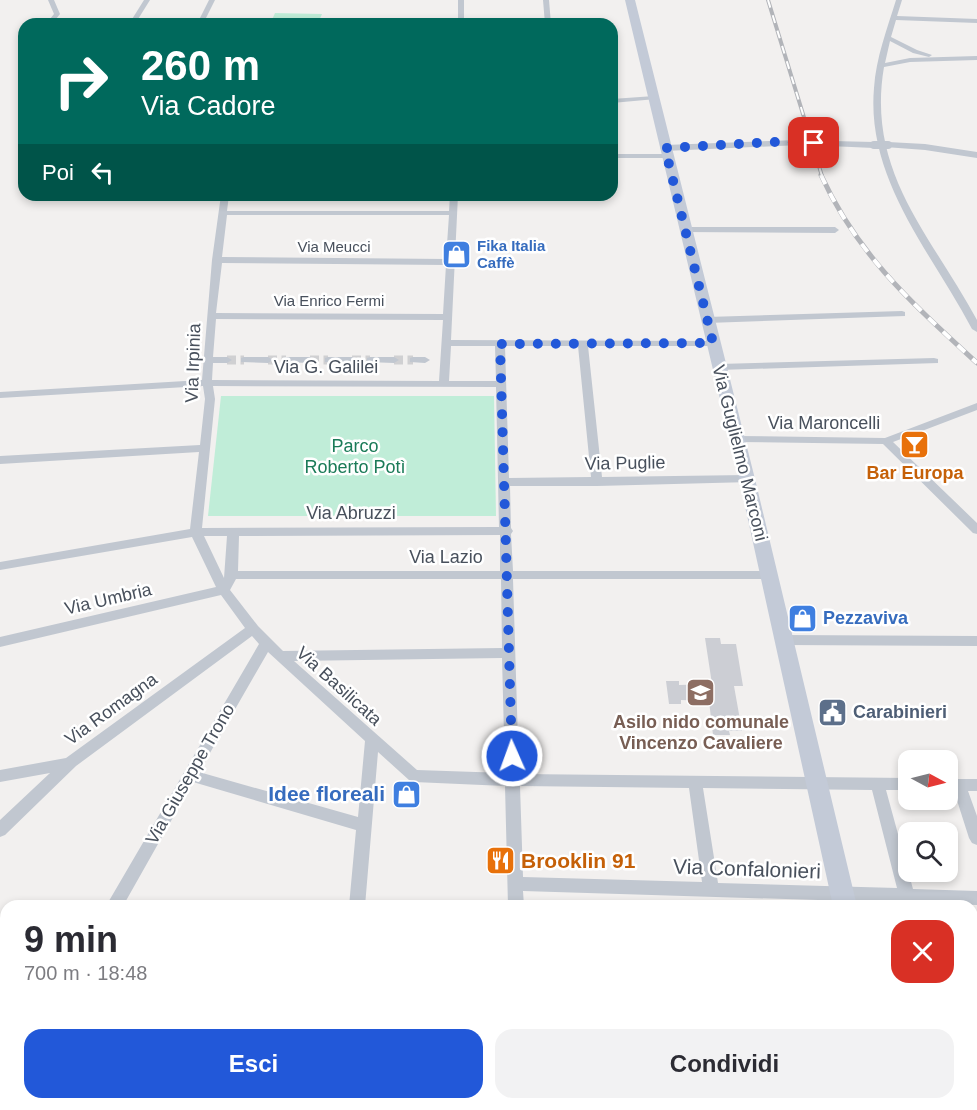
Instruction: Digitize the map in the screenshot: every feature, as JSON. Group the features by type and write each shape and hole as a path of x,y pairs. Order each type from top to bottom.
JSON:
{"main road":[{"name":"Via Guglielmo Marconi","path":"630,0 684,230 747,479 844,900"}],"street":[{"path":"51,0 57,14 54,18"},
{"path":"136,18 147,0"},
{"path":"203,18 212,0"},
{"path":"461,0 461,18"},
{"path":"546,0 548,18"},
{"path":"899,0 877,89 878,141 905,205 976,323"},
{"path":"894,18 977,21"},
{"path":"888,38 915,52 945,58"},
{"path":"882,65 909,60 977,58"},
{"path":"618,100 654,98"},
{"path":"618,156 797,142 925,147 977,155"},
{"name":"Via Irpinia","path":"196,532 210,399 207,383 211,316 224,201"},
{"path":"444,384 454,201"},
{"path":"222,213 453,213"},
{"path":"684,230 835,230"},
{"name":"Via Meucci","path":"216,260 451,262"},
{"path":"707,320 902,314"},
{"name":"Via Enrico Fermi","path":"211,316 447,317"},
{"path":"446,343 713,343"},
{"path":"500,344 516,900"},
{"path":"583,344 597,482"},
{"path":"208,360 227,360"},
{"path":"244,360 268,360"},
{"path":"286,360 310,360"},
{"path":"328,360 352,360"},
{"path":"370,360 394,360"},
{"path":"413,360 425,360"},
{"path":"719,368 934,362"},
{"name":"Via G. Galilei","path":"0,395 207,383 502,384"},
{"name":"Via Maroncelli","path":"737,439 886,441 977,406"},
{"path":"886,441 977,530"},
{"path":"0,460 205,448"},
{"name":"Via Puglie","path":"504,482 747,479"},
{"name":"Via Abruzzi","path":"0,566 196,532 507,531"},
{"name":"Via Basilicata","path":"196,532 224,590 253,629 414,776 513,780 898,784"},
{"path":"224,590 232,575 233,532"},
{"name":"Via Lazio","path":"232,575 769,575"},
{"name":"Via Umbria","path":"0,642 224,590"},
{"name":"Via Romagna","path":"0,830 71,762 253,629"},
{"path":"784,639 976,643"},
{"name":"Via Giuseppe Trono","path":"117,900 267,642"},
{"path":"280,656 510,653"},
{"path":"358,900 372,740"},
{"path":"0,776 71,762"},
{"path":"189,775 365,826"},
{"path":"695,782 711,889"},
{"path":"877,783 907,895"},
{"path":"958,785 977,785"},
{"path":"958,794 977,838"},
{"name":"Via Confalonieri","path":"516,884 711,889 844,900 907,895 977,898"}],"green space":[{"path":"275,13 322,14 320,18 273,18"},
{"name":"Parco Roberto Potì","path":"221,396 494,396 496,516 208,516"}],"building":[{"name":"Asilo nido comunale Vincenzo Cavaliere","path":"705,638 720,638 721,644 736,644 743,686 734,686 742,731 729,731 730,735 713,735 709,701 681,700 681,704 669,704 666,681 679,681 679,685 712,684"}],"tunnel":[{"path":"227,360 244,360"},
{"path":"268,360 286,360"},
{"path":"310,360 328,360"},
{"path":"352,360 370,360"},
{"path":"394,360 413,360"}],"railway":[{"path":"768,0 822,176"},
{"path":"821,175 836,204 870,255 909,299 977,363"}],"place":[{"name":"Fika Italia Caffè","path":"456,255"},
{"name":"Bar Europa","path":"915,444"},
{"name":"Pezzaviva","path":"802,618"},
{"name":"Asilo nido comunale Vincenzo Cavaliere","path":"701,693"},
{"name":"Carabinieri","path":"832,712"},
{"name":"Idee floreali","path":"406,794"},
{"name":"Brooklin 91","path":"500,861"}],"route":[{"path":"512,756 500,344 713,343 665,148 773,142 814,143"}]}
